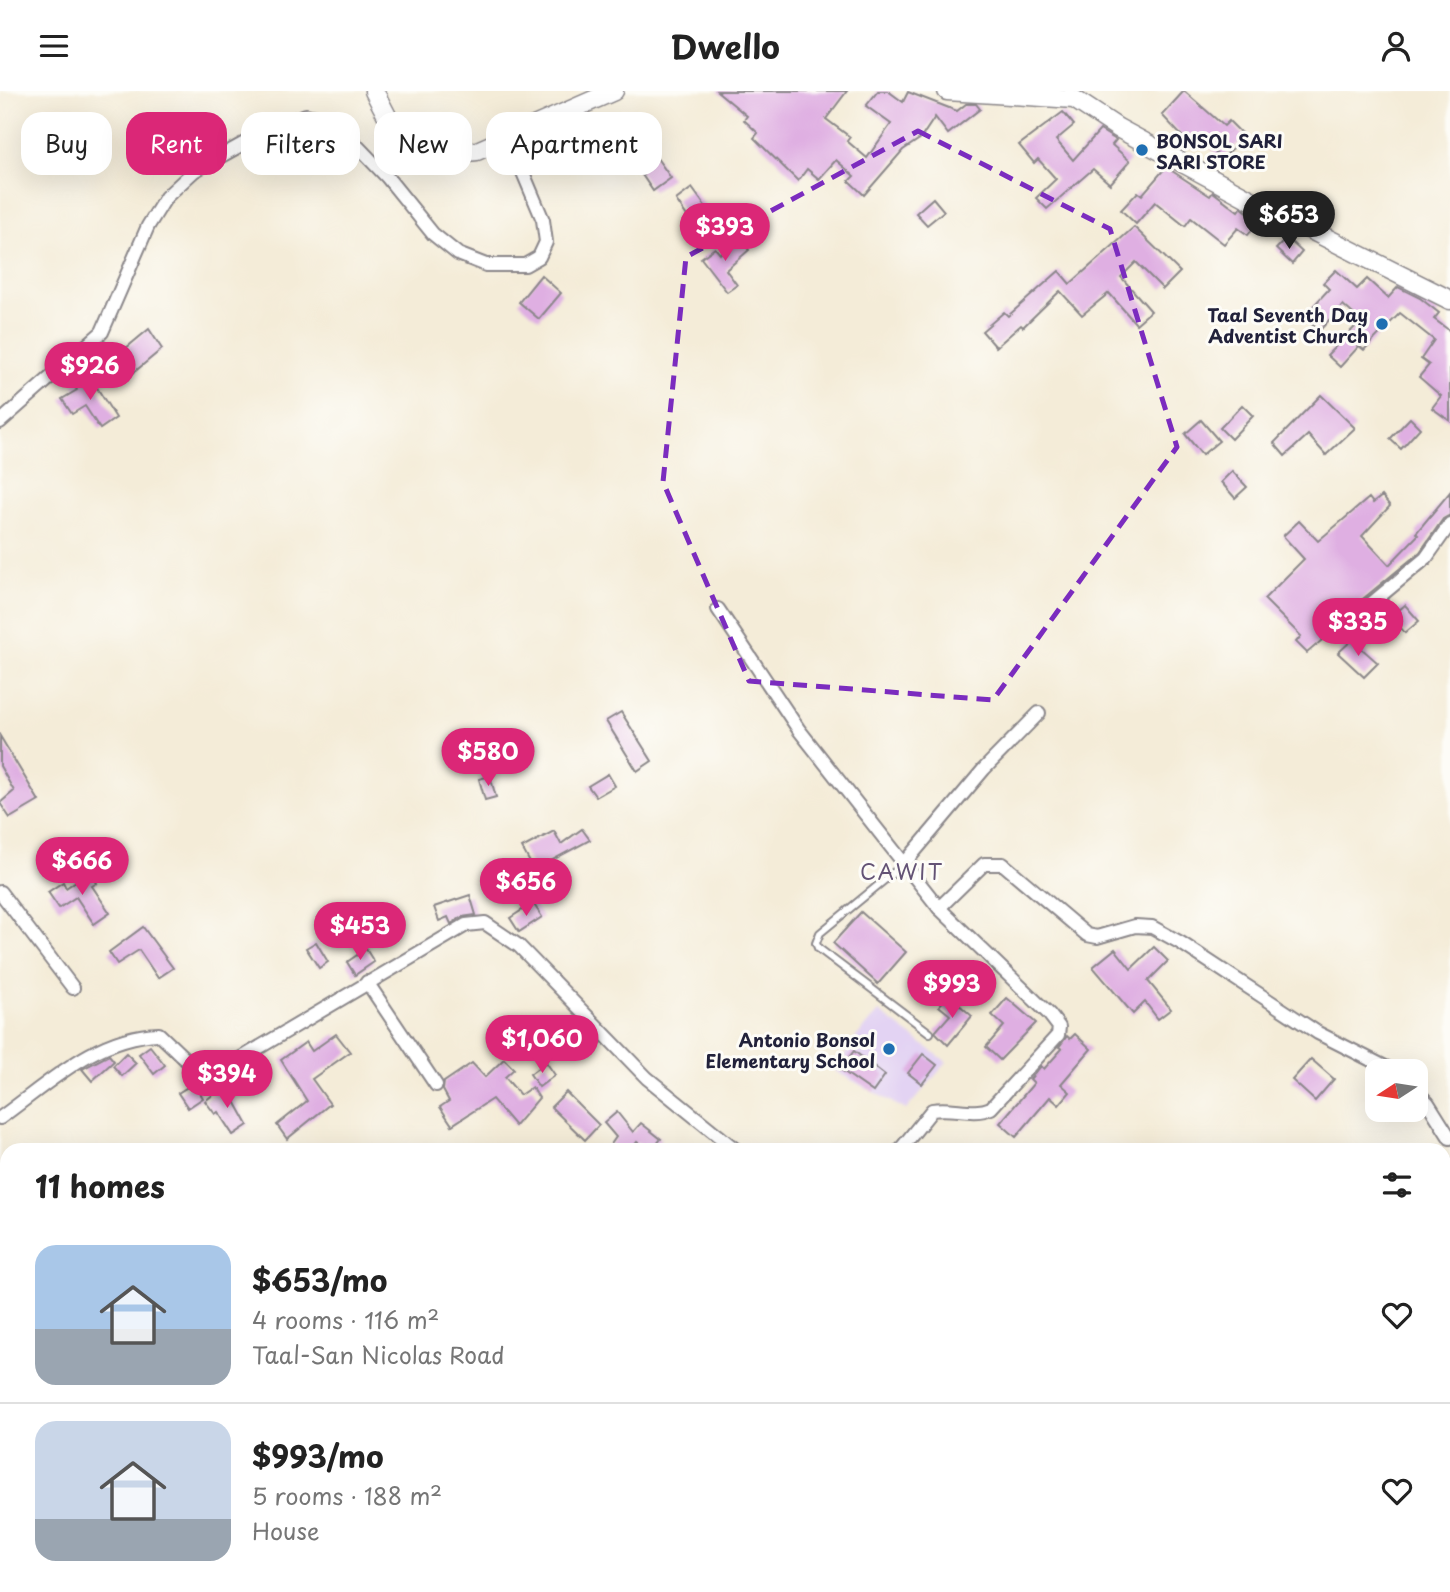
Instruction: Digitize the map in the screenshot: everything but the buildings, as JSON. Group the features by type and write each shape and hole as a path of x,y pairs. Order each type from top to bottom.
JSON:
{"main road":[{"path":"374,91 400,141 423,156 477,151 486,147"},
{"path":"566,112 614,91"},
{"path":"947,91 1070,95 1118,128 1253,201 1450,300"}],"street":[{"path":"0,422 102,333 148,226 166,197 194,171 272,128 306,115 322,118 338,126 387,177 433,234 458,254 486,265 525,265 538,257 546,242 539,208 525,175"},
{"path":"1343,627 1426,558 1450,524"},
{"path":"718,609 799,730 939,908 1049,1014 1059,1027 1058,1035 991,1108 982,1112 943,1108 932,1110 906,1143"},
{"path":"904,864 984,769 1040,713"},
{"path":"939,908 985,864 1003,864 1087,935 1097,937 1135,926 1152,927 1181,943 1318,1033 1369,1059"},
{"path":"0,892 73,988"},
{"path":"0,1118 107,1043 138,1035 159,1034 206,1079 466,925 485,923 519,946 647,1077 727,1143"},
{"path":"367,982 436,1085"},
{"path":"1428,1103 1450,1138"}],"lane":[{"path":"904,864 820,933 816,943 818,948 930,1033"}],"highlighted area":[{"path":"918,131 1110,229 1177,447 993,700 749,681 663,482 686,257"}],"shaded area":[{"name":"Antonio Bonsol Elementary School","path":"879,1012 947,1062 906,1110 835,1071 857,1036"}],"place":[{"name":"BONSOL SARI SARI STORE","path":"1142,150"},
{"name":"Taal Seventh Day Adventist Church","path":"1382,324"},
{"name":"Antonio Bonsol Elementary School","path":"889,1049"}],"district":[{"name":"CAWIT","path":"902,871"}]}
